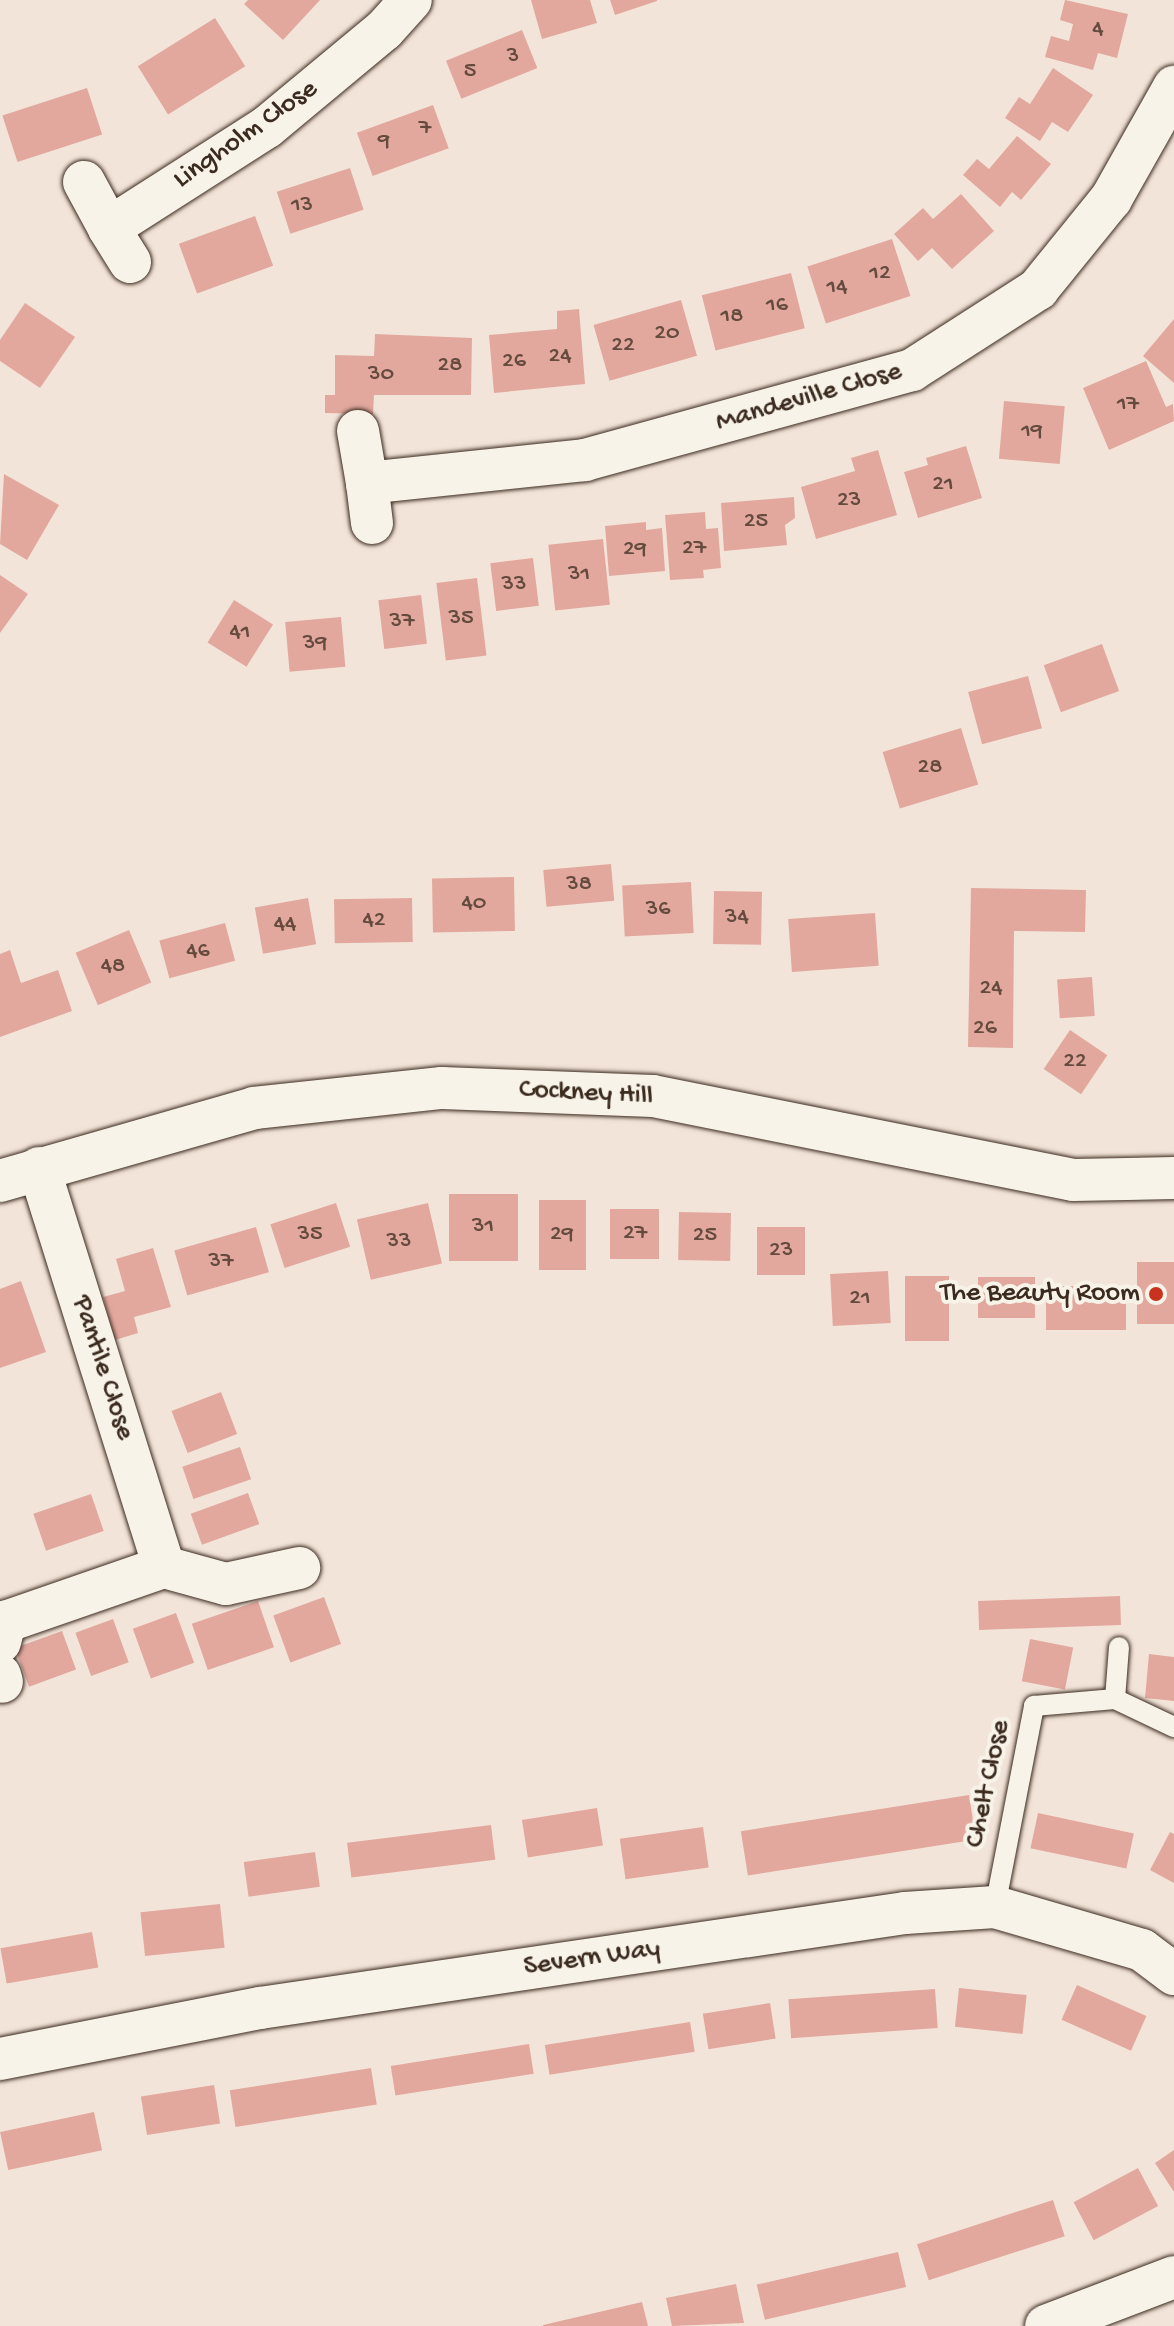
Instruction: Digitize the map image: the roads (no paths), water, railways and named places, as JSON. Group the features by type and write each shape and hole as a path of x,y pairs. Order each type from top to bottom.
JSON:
{"street":[{"name":"Lingholm Close","path":"84,182 119,245 384,30 411,0"},
{"name":"Mandeville Close","path":"358,431 369,503 585,460 912,370 1038,289 1111,199 1174,87"},
{"name":"Cockney Hill","path":"19,1175 254,1108 442,1088 653,1096 1073,1180 1174,1178"},
{"name":"Pantile Close","path":"19,1175 164,1567"},
{"path":"1,1667 5,1622 164,1567 226,1584 299,1568"},
{"name":"Severn Way","path":"0,2059 260,2008 905,1913 995,1907 1142,1950 1174,1974"},
{"path":"1046,2326 1174,2277"}],"lane":[{"path":"1119,1647 1115,1699 1174,1727"},
{"name":"Chelt Close","path":"995,1907 1034,1706 1115,1699"}],"place":[{"name":"The Beauty Room","path":"1156,1294"}]}
